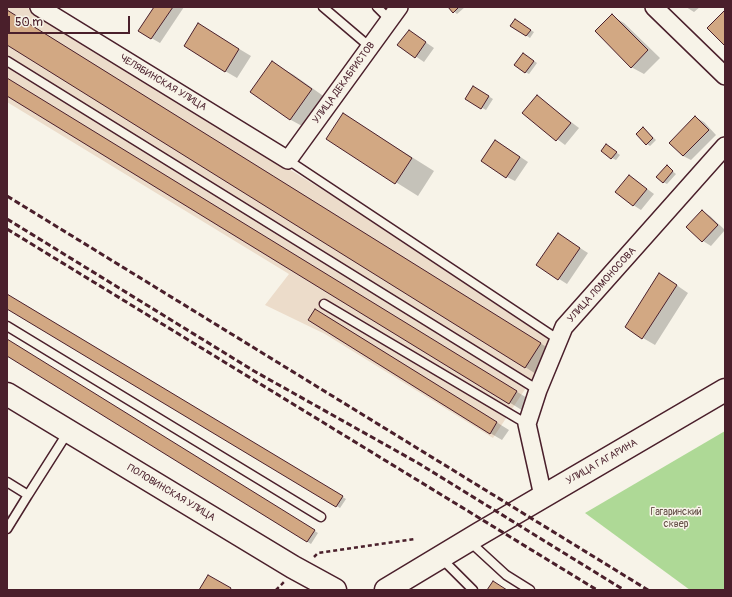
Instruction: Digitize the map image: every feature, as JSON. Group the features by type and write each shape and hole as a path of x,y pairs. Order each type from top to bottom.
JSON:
{"main road":[{"name":"УЛИЦА ГАГАРИНА","path":"397,588 440,557 473,537 725,390"},
{"name":"ПОЛОВИНСКАЯ УЛИЦА","path":"7,394 298,570 335,590"}],"street":[{"name":"ЧЕЛЯБИНСКАЯ УЛИЦА","path":"39,7 288,160"},
{"path":"654,7 725,76"},
{"name":"УЛИЦА ДЕКАБРИСТОВ","path":"288,160 395,13"},
{"name":"УЛИЦА ЛОМОНОСОВА","path":"527,424 538,390 564,327 725,146"},
{"path":"527,424 543,496"}],"lane":[{"path":"323,7 370,48"},
{"path":"377,7 395,13"},
{"path":"7,61 538,390"},
{"path":"288,160 559,340"},
{"path":"324,304 527,424"},
{"path":"7,326 321,517"},
{"path":"7,529 69,431"},
{"path":"7,482 28,495"},
{"path":"473,537 506,575 530,590"},
{"path":"440,557 473,590"}],"path":[{"path":"276,590 318,553 415,539"}],"shaded area":[{"path":"7,7 26,7 560,336 493,438 325,334 265,305 289,274 7,102"}],"green space":[{"name":"Гагаринский сквер","path":"725,431 725,590 690,590 585,513"}],"building":[{"path":"154,7 173,7 151,39 138,31"},
{"path":"448,7 459,7 453,13"},
{"path":"7,10 541,343 525,368 7,45"},
{"path":"725,10 725,46 707,28"},
{"path":"612,14 648,50 631,68 595,31"},
{"path":"515,19 531,30 526,36 510,26"},
{"path":"198,23 239,49 225,72 184,46"},
{"path":"409,30 426,42 415,58 397,45"},
{"path":"523,53 534,61 525,73 514,65"},
{"path":"272,61 312,89 290,120 250,92"},
{"path":"7,78 517,391 509,404 7,96"},
{"path":"473,86 489,96 481,109 465,99"},
{"path":"537,95 571,123 556,141 522,113"},
{"path":"343,113 412,158 395,184 326,139"},
{"path":"695,116 709,130 683,156 669,143"},
{"path":"643,127 653,138 646,145 636,134"},
{"path":"495,140 520,157 506,178 481,161"},
{"path":"606,144 617,152 611,159 601,151"},
{"path":"667,165 673,171 663,183 656,177"},
{"path":"629,175 647,189 633,206 615,192"},
{"path":"702,210 718,225 702,242 686,227"},
{"path":"558,233 580,248 558,280 536,265"},
{"path":"659,273 677,285 642,339 625,327"},
{"path":"7,294 343,496 336,507 7,309"},
{"path":"315,309 497,422 490,434 308,320"},
{"path":"7,339 315,530 307,542 7,356"},
{"path":"208,575 231,588 230,590 199,590"},
{"path":"493,581 507,590 487,590"}],"railway":[{"path":"7,196 648,590"},
{"path":"7,219 254,371 418,463 624,590"},
{"path":"7,229 597,590"}]}
